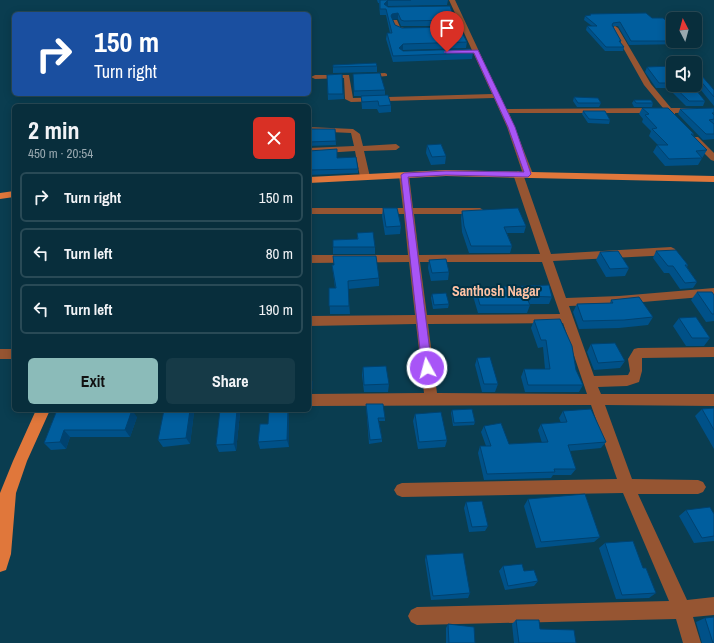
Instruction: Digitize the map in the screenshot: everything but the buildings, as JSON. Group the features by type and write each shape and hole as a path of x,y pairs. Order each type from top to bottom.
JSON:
{"main road":[{"path":"311,180 446,173 714,179"},
{"path":"0,196 12,194"},
{"path":"0,564 3,554 8,493 20,461 42,412"}],"street":[{"path":"452,0 452,8 472,51 512,127 523,174 526,210 546,258 627,486 682,610 692,643"},
{"path":"395,21 399,29 421,30"},
{"path":"614,28 648,85 668,111 678,121"},
{"path":"315,77 385,75"},
{"path":"347,76 349,100 497,96"},
{"path":"504,111 668,111 711,108"},
{"path":"311,129 353,131 356,134 365,177"},
{"path":"688,132 714,158"},
{"path":"311,151 396,147"},
{"path":"404,175 410,211 414,258 431,399"},
{"path":"311,211 492,210"},
{"path":"311,259 546,258 671,251"},
{"path":"562,302 619,300 714,292"},
{"path":"311,321 567,318"},
{"path":"590,382 627,381 634,378 636,371 634,359 638,353 714,352"},
{"path":"0,354 12,354"},
{"path":"311,400 714,400"},
{"path":"402,490 627,486 698,487"},
{"path":"417,616 682,610 714,606"}],"district":[{"name":"Santhosh Nagar","path":"496,291"}],"route":[{"path":"427,368 410,211 404,175 446,173 528,174 512,127 476,51 447,52"}]}
